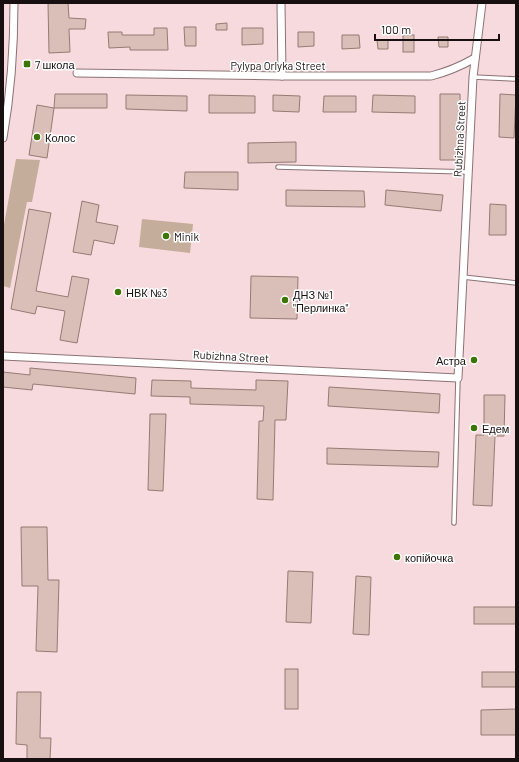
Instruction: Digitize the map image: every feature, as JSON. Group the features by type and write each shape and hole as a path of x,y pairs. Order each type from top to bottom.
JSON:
{"street":[{"path":"3,138 8,113 13,68 14,3"},
{"path":"281,3 282,76"},
{"name":"Rubizhna Street","path":"3,356 458,378 473,77 482,3"},
{"name":"Pylypa Orlyka Street","path":"77,73 282,76 431,76 457,68 475,58"}],"lane":[{"path":"473,77 516,79"},
{"path":"278,167 468,172"},
{"path":"463,277 516,283"},
{"name":"Rubizhna Street","path":"454,523 458,378"}],"shaded area":[{"path":"16,159 40,160 32,202 27,202 10,288 3,286 3,230"},
{"name":"Minik","path":"142,219 193,224 190,253 139,247"}],"building":[{"path":"48,3 68,3 69,18 86,19 85,29 69,29 70,52 49,53"},
{"path":"227,23 227,30 216,30 216,24"},
{"path":"184,27 196,27 196,46 185,46"},
{"path":"154,28 167,28 168,50 130,50 130,47 109,48 108,32 122,32 122,35 154,35"},
{"path":"242,28 263,28 263,44 242,45"},
{"path":"298,32 314,32 314,46 298,47"},
{"path":"342,35 359,35 360,48 342,49"},
{"path":"403,35 414,35 414,52 403,52"},
{"path":"438,37 448,37 448,47 439,47"},
{"path":"377,40 388,40 388,49 378,49"},
{"path":"55,94 107,94 107,108 54,108"},
{"path":"440,94 460,94 461,160 440,160"},
{"path":"500,94 516,95 514,138 499,137"},
{"path":"126,95 187,96 187,111 126,109"},
{"path":"209,95 255,96 255,113 209,113"},
{"path":"273,95 300,96 299,112 273,111"},
{"path":"373,95 415,96 415,113 372,112"},
{"path":"324,96 356,96 356,112 323,112"},
{"path":"37,105 54,108 47,158 29,155"},
{"path":"296,142 296,162 248,163 248,143"},
{"path":"185,172 238,172 238,190 184,188"},
{"path":"286,190 364,191 365,207 286,206"},
{"path":"386,190 443,195 441,211 385,205"},
{"path":"82,201 99,205 96,222 118,226 114,244 94,240 91,255 73,252"},
{"path":"490,204 506,205 506,235 489,235"},
{"path":"29,209 51,213 36,291 68,297 72,276 89,279 77,343 60,340 65,311 37,306 35,314 11,309"},
{"path":"251,276 298,277 297,319 250,318"},
{"path":"30,368 136,378 135,394 33,384 32,390 3,387 3,372 30,375"},
{"path":"152,380 191,381 191,388 256,390 256,380 288,381 286,420 275,420 273,500 257,499 259,421 263,421 264,406 190,404 190,397 151,396"},
{"path":"329,387 440,394 439,413 328,406"},
{"path":"484,395 505,395 504,436 495,436 492,506 473,505 476,435 484,435"},
{"path":"150,414 166,414 163,491 148,490"},
{"path":"327,448 439,452 438,467 327,464"},
{"path":"21,527 47,527 48,580 59,580 57,652 36,651 38,586 22,586"},
{"path":"288,571 313,572 311,623 286,622"},
{"path":"356,576 371,577 369,635 353,634"},
{"path":"474,607 516,607 516,624 474,624"},
{"path":"285,669 298,669 298,709 285,709"},
{"path":"482,672 516,672 516,687 482,687"},
{"path":"17,692 41,692 40,738 51,738 50,759 27,759 27,745 16,744"},
{"path":"516,709 516,735 481,735 481,710"}],"place":[{"name":"7 школа","path":"27,64"},
{"name":"Колос","path":"37,137"},
{"name":"Minik","path":"166,236"},
{"name":"НВК №3","path":"118,292"},
{"name":"ДНЗ №1 \"Перлинка\"","path":"285,300"},
{"name":"Астра","path":"474,360"},
{"name":"Едем","path":"474,428"},
{"name":"копійочка","path":"397,557"}]}
